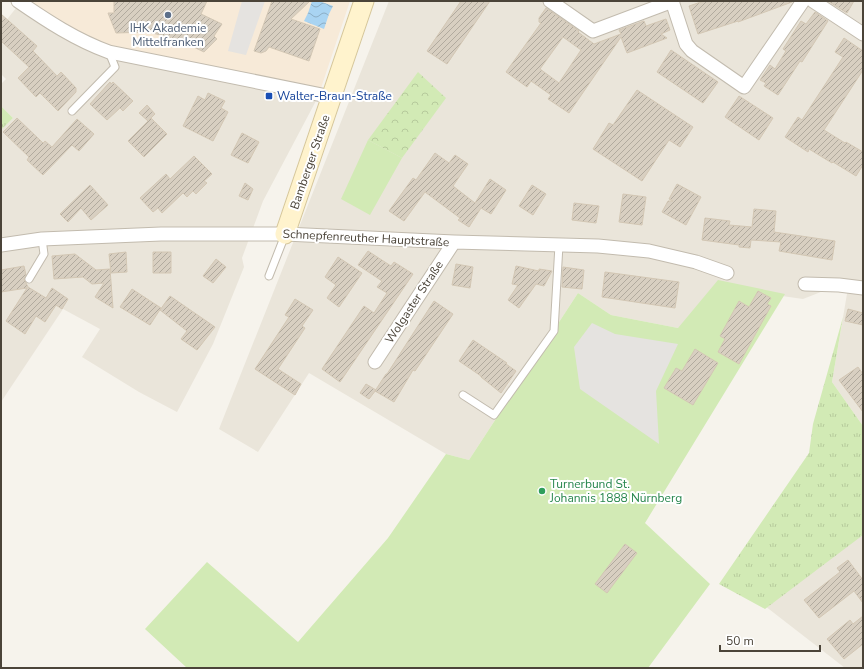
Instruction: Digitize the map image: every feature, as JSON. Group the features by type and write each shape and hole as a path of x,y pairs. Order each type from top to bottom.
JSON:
{"street":[{"path":"18,1 87,44 109,52 332,97"},
{"name":"Bamberger Straße","path":"285,234 364,1"},
{"path":"550,1 593,31 672,1 686,44 692,51 744,87 803,1"},
{"path":"813,1 863,34"},
{"name":"Schnepfenreuther Hauptstraße","path":"1,246 42,239 161,234 285,234 454,242 598,246 649,251 696,262 727,273"},
{"name":"Wolgaster Straße","path":"374,362 454,242"},
{"path":"805,284 839,285 863,288"}],"lane":[{"path":"72,111 115,67 109,52"},
{"name":"Bamberger Straße","path":"269,276 285,234"},
{"path":"29,279 44,254 42,239"},
{"path":"463,395 494,415 554,331 559,245"}],"shaded area":[{"path":"17,1 350,1 318,97 114,60"},
{"path":"242,1 265,1 246,55 228,51"},
{"path":"389,1 863,1 863,426 832,382 848,288 831,288 803,299 782,296 678,328 611,315 578,293 469,460 446,454 309,373 258,452 219,429"},
{"path":"20,3 318,97 263,201 242,258 244,267 213,344 177,412 139,392 82,357 100,329 63,309 1,402 1,130 13,118 1,106 1,84 6,79 1,74 1,27"},
{"path":"592,323 615,334 678,344 656,391 659,444 580,389 574,347"},
{"path":"863,534 863,668 845,668 765,606"}],"green space":[{"path":"418,72 446,98 402,158 368,140"},
{"path":"1,106 13,118 1,130"},
{"path":"368,140 402,158 370,215 341,199"},
{"name":"Turnerbund St. Johannis 1888 Nürnberg","path":"718,280 785,294 645,523 710,584 648,668 187,668 145,629 207,562 298,642 388,538 446,454 469,460 578,293 611,315 678,328"},
{"path":"843,317 832,382 863,426 863,535 765,609 719,584 809,453 813,424"}],"water":[{"path":"312,1 319,1 333,6 324,29 304,21"}],"building":[{"path":"114,1 207,1 201,14 222,24 214,36 217,39 204,52 179,40 161,35 147,32 116,33 108,13 114,13"},
{"path":"272,1 310,1 291,19 320,29 309,61 269,47 266,51 261,53 254,51"},
{"path":"461,1 490,1 447,64 427,51"},
{"path":"704,1 792,2 738,22 698,34 689,6"},
{"path":"828,1 854,1 847,13"},
{"path":"546,8 579,31 578,32 594,44 621,34 619,30 644,21 646,26 666,19 670,30 661,34 667,38 627,53 621,37 569,113 548,99 551,95 531,81 527,87 506,72 541,23 539,22 539,18","holes":["563,37 581,50 559,83 540,69"]},
{"path":"815,12 828,21 802,62 800,61 778,95 764,86 766,83 760,80 770,65 775,69 786,51 783,49 801,21 806,24"},
{"path":"1,14 37,46 33,51 57,76 61,72 76,88 76,92 58,111 40,93 36,97 18,78 29,67 1,41"},
{"path":"844,38 863,51 863,70 824,130 863,152 863,165 856,176 809,149 808,152 785,137 798,117 802,120 843,57 835,52"},
{"path":"671,50 718,82 703,103 657,72"},
{"path":"110,82 111,84 113,82 133,101 123,111 120,108 107,120 90,104"},
{"path":"637,90 693,127 680,147 669,140 642,181 593,149 609,123 613,125"},
{"path":"208,93 225,101 221,108 228,112 213,141 183,126 198,96 205,100"},
{"path":"739,96 773,118 759,140 725,117"},
{"path":"147,105 155,114 151,118 167,134 144,157 128,141 148,121 139,113"},
{"path":"17,118 43,143 45,141 52,147 77,119 94,134 79,151 72,145 43,175 27,160 29,157 3,132"},
{"path":"242,133 259,142 248,163 231,155"},
{"path":"435,153 449,163 455,155 468,164 453,186 475,203 490,179 506,190 491,214 481,208 469,227 458,220 460,218 425,192 404,221 389,211 413,178 416,180"},
{"path":"194,156 212,174 204,181 207,183 196,194 193,191 187,197 183,193 162,213 158,208 153,212 140,198 166,174 170,179"},
{"path":"245,183 253,189 248,200 239,196"},
{"path":"677,184 701,197 686,225 662,212 668,201 673,201 669,199"},
{"path":"90,185 108,205 91,220 81,208 68,222 60,214"},
{"path":"532,185 546,194 533,215 519,206"},
{"path":"623,194 646,197 642,225 619,222"},
{"path":"574,203 599,206 596,223 572,220"},
{"path":"754,209 776,211 774,232 835,241 832,260 779,251 781,242 751,240 750,248 702,240 705,218 730,221 729,225 752,227"},
{"path":"368,251 391,266 394,262 413,274 340,382 322,369 364,306 374,313 387,293 377,287 382,281 358,265"},
{"path":"126,252 127,272 111,273 109,254"},
{"path":"153,252 171,252 171,273 153,273"},
{"path":"75,254 96,270 110,269 113,308 95,297 104,283 92,284 83,277 54,279 52,256"},
{"path":"338,257 362,273 339,307 327,298 336,285 325,277"},
{"path":"216,259 226,267 213,283 203,276"},
{"path":"456,264 473,267 470,288 452,285"},
{"path":"24,266 26,275 24,279 28,287 46,298 52,288 68,299 62,309 56,305 45,322 36,316 25,334 6,321 27,288 1,292 1,270"},
{"path":"516,266 539,271 539,269 552,271 544,286 536,284 519,308 508,300 518,285 512,284"},
{"path":"563,267 584,270 582,289 562,287"},
{"path":"605,272 679,282 675,308 602,297"},
{"path":"132,289 161,308 150,325 120,307"},
{"path":"758,291 771,298 767,304 771,306 739,364 718,352 725,339 720,336 739,301 749,307"},
{"path":"170,296 215,327 197,350 181,339 187,331 160,310"},
{"path":"295,299 313,310 302,326 305,328 278,369 301,384 295,395 255,369 289,317 285,315"},
{"path":"434,301 453,314 415,371 413,370 394,402 375,391"},
{"path":"848,309 863,313 863,325 845,321"},
{"path":"473,340 507,363 506,364 516,371 501,393 481,376 459,361"},
{"path":"695,349 718,363 693,405 664,388 676,368 682,371"},
{"path":"858,367 863,374 863,412 839,380"},
{"path":"366,384 376,390 369,399 360,393"},
{"path":"625,544 637,553 607,593 595,584"},
{"path":"848,560 863,580 863,603 854,591 819,618 804,600 840,572 837,568"},
{"path":"863,616 863,644 844,659 827,639 850,620 853,624"}],"place":[{"name":"IHK Akademie Mittelfranken","path":"168,15"},
{"name":"Walter-Braun-Straße","path":"269,96"},
{"name":"Turnerbund St. Johannis 1888 Nürnberg","path":"542,491"}]}
